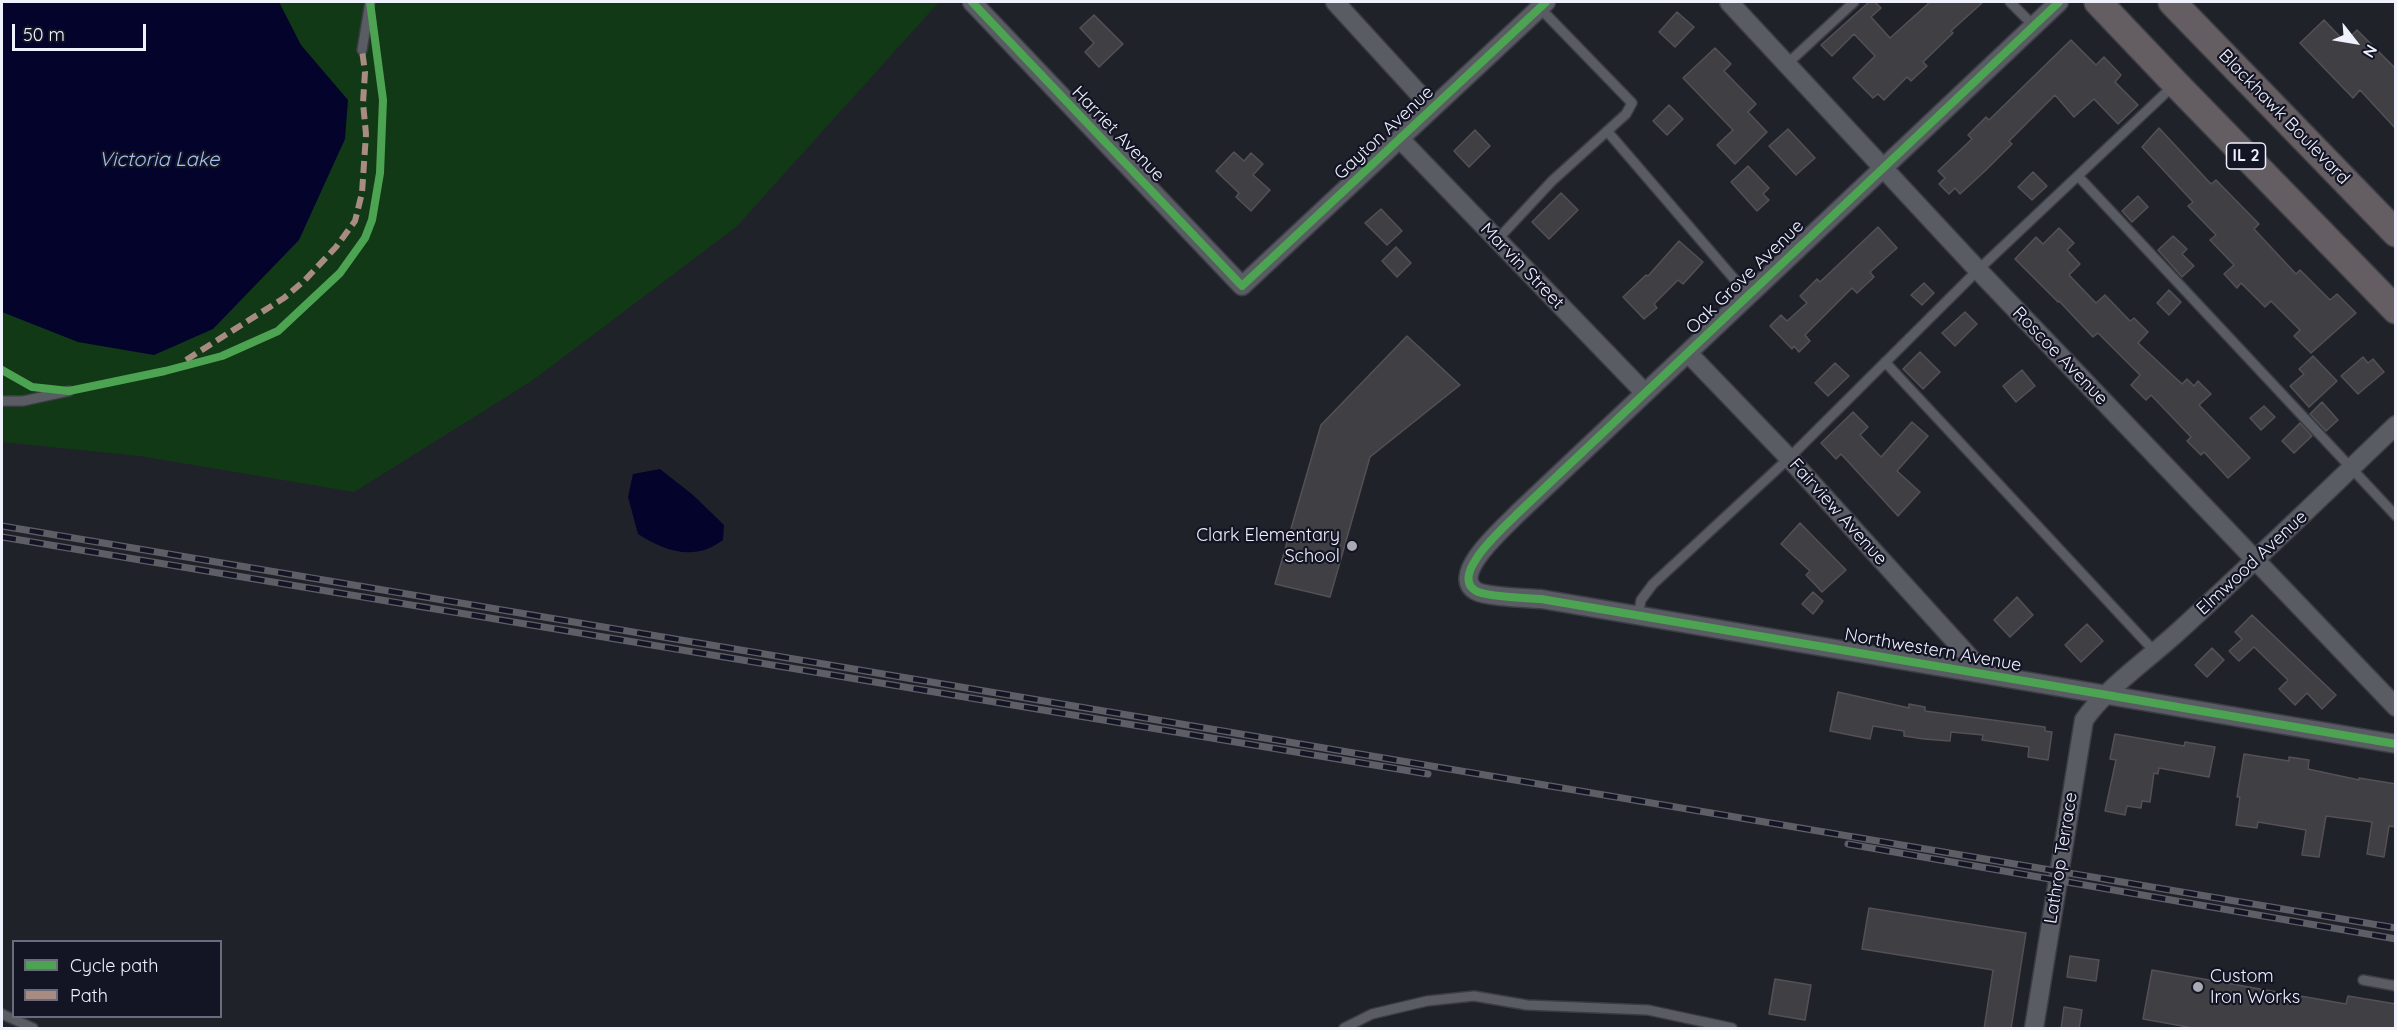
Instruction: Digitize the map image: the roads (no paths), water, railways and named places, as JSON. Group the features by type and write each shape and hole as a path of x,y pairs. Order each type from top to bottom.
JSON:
{"main road":[{"name":"IL 2","path":"2098,2 2396,310"},
{"name":"Blackhawk Boulevard","path":"2172,2 2396,233"}],"street":[{"name":"Harriet Avenue","path":"972,2 1242,286"},
{"path":"1335,2 1432,108"},
{"name":"Roscoe Avenue","path":"1729,2 1978,270 2396,707"},
{"name":"Oak Grove Avenue","path":"1470,584 1468,575 1475,560 1517,514 2059,2"},
{"name":"Gayton Avenue","path":"1242,286 1400,139 1540,4"},
{"name":"Marvin Street","path":"1400,139 1644,392"},
{"name":"Fairview Avenue","path":"1688,352 1789,458 1985,674"},
{"name":"Elmwood Avenue","path":"2104,696 2156,653 2396,425"},
{"name":"Northwestern Avenue","path":"1470,584 1478,593 1541,599 2396,744"},
{"name":"Lathrop Terrace","path":"2034,1029 2081,731 2084,720 2104,696"}],"lane":[{"path":"362,50 370,2"},
{"path":"1787,64 1854,2"},
{"path":"2010,2 2033,25"},
{"path":"1497,240 1552,182 1626,114 1632,103 1540,4"},
{"path":"1638,616 1641,600 1653,584 1789,458 1978,270 2175,84"},
{"path":"1607,131 1748,295"},
{"path":"2078,176 2396,516"},
{"path":"1885,362 2156,653"},
{"path":"2,401 23,401 69,392"},
{"path":"2363,980 2396,986"},
{"path":"1344,1029 1372,1014 1427,1001 1474,996 1527,1005 1648,1010 1732,1029"},
{"path":"2,1014 33,1029"}],"water":[{"name":"Victoria Lake","path":"2,2 279,2 301,45 348,100 345,139 299,240 213,329 154,355 78,342 2,312"},
{"path":"660,469 693,495 724,525 723,540 701,551 680,552 659,545 638,534 628,497 633,474"}],"railway":[{"path":"2,526 2396,928"},
{"path":"2,537 1428,774"},
{"path":"1848,844 2396,939"}],"place":[{"name":"Clark Elementary School","path":"1352,546"},
{"name":"Custom Iron Works","path":"2198,987"}]}
